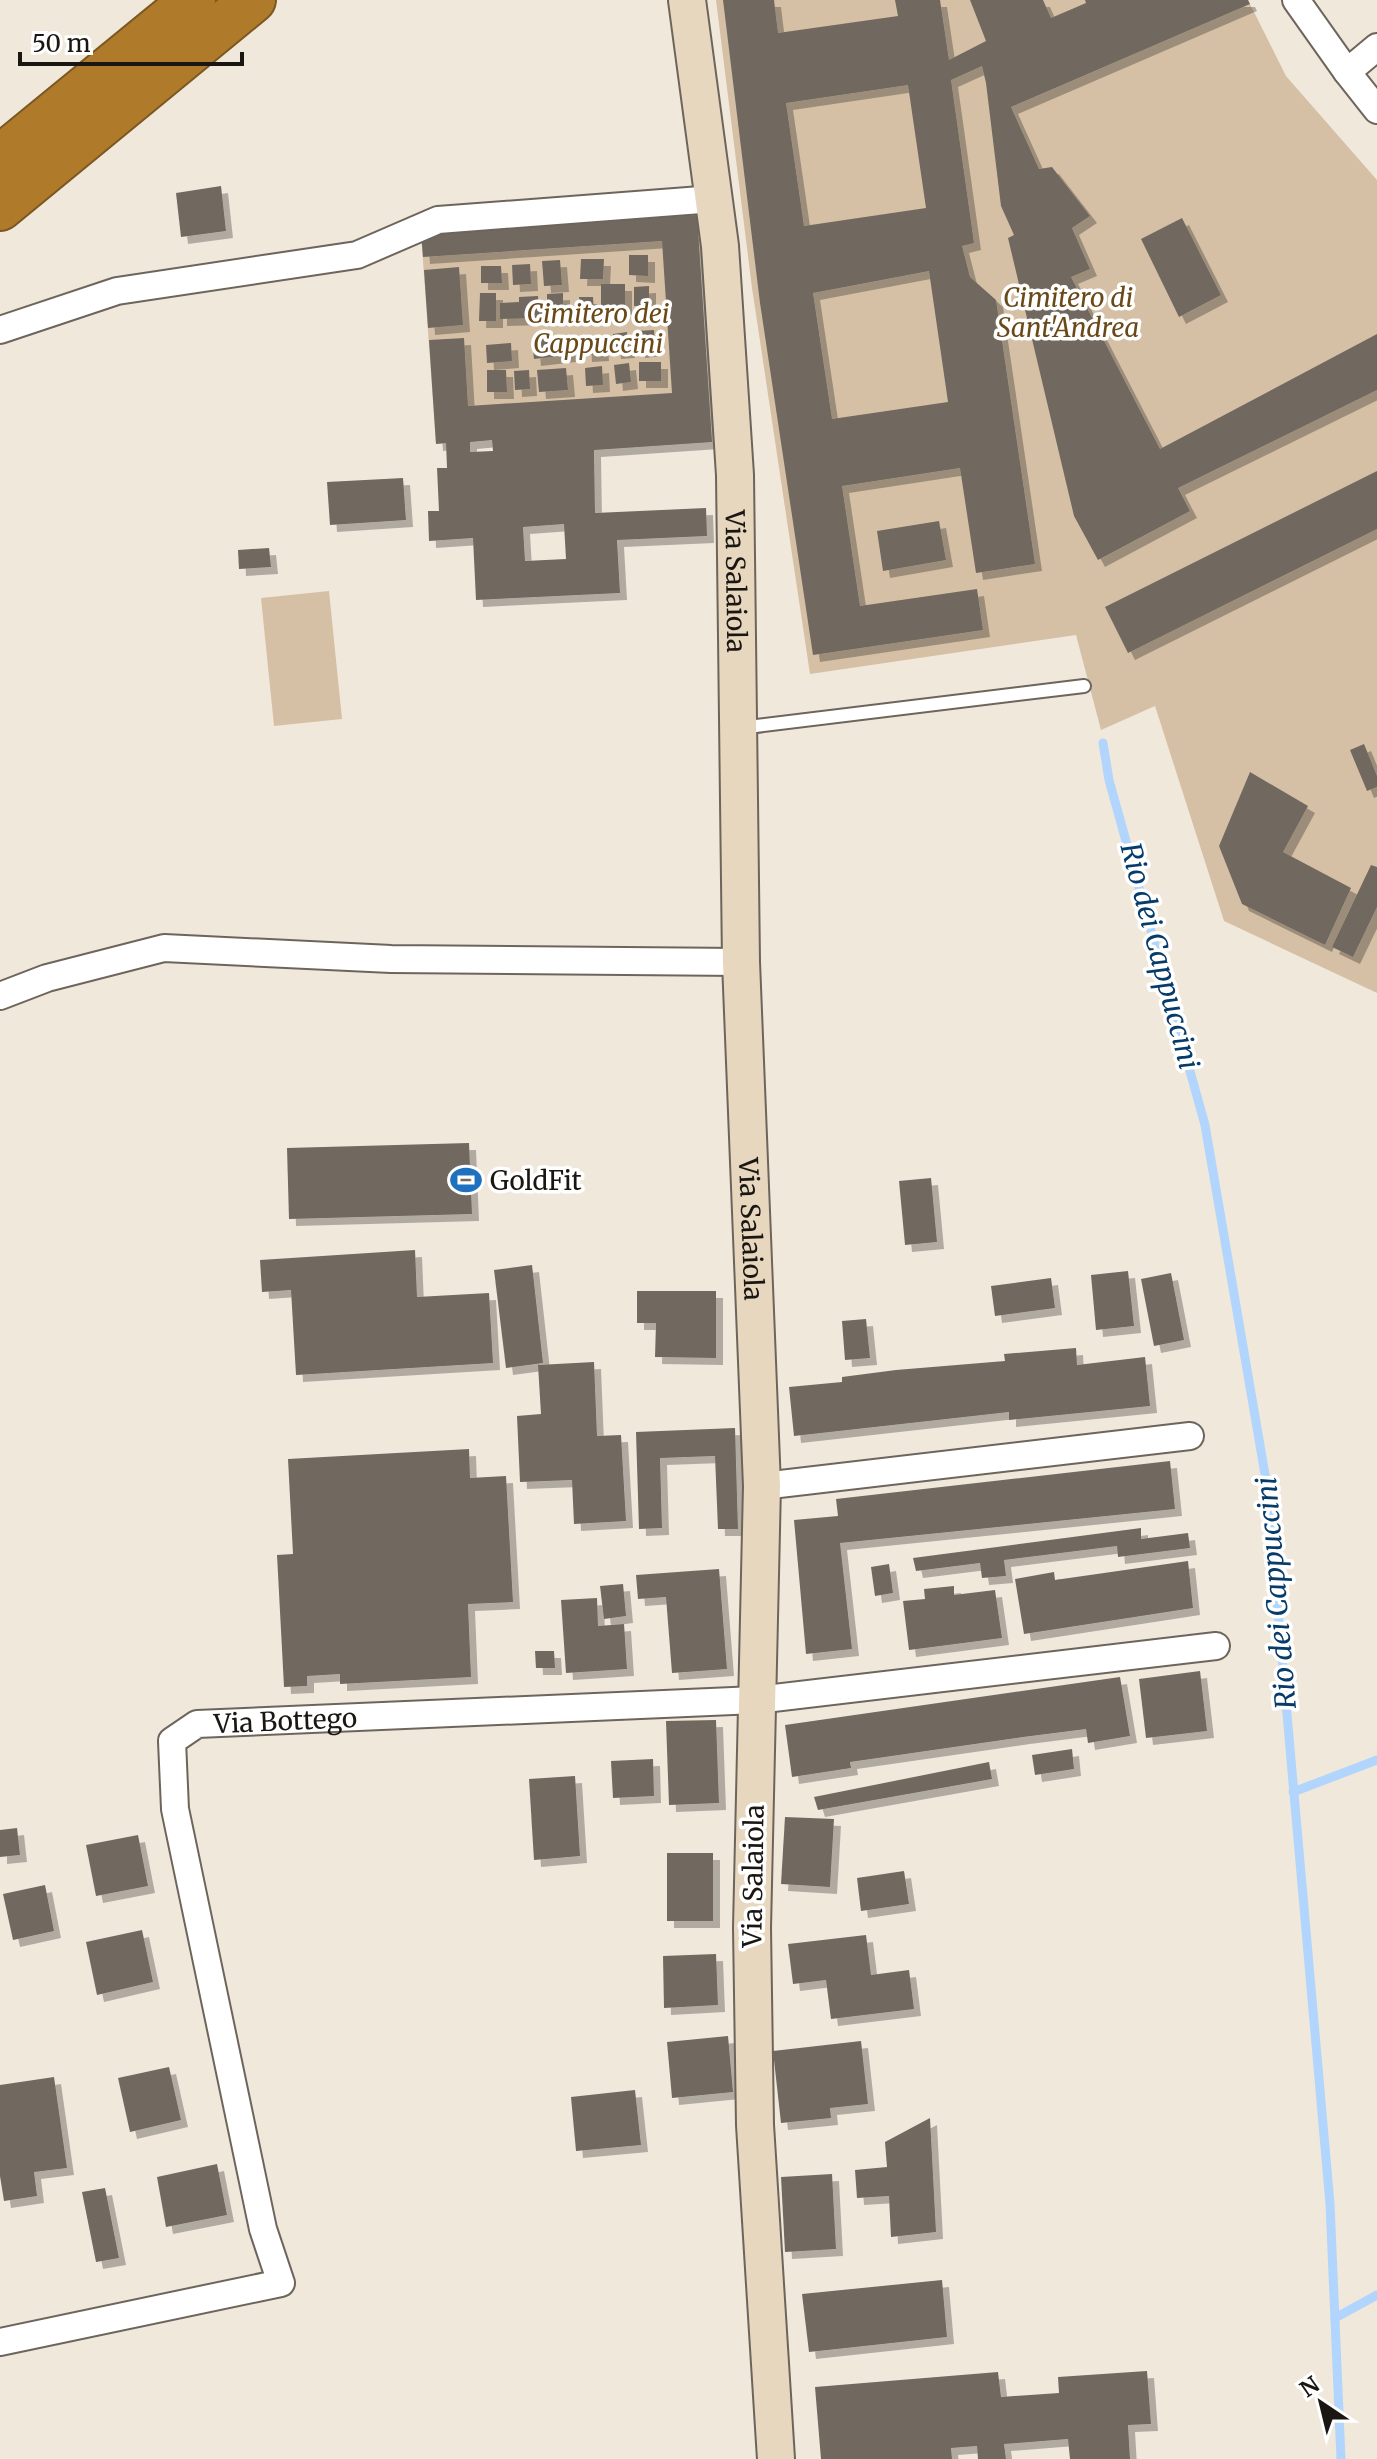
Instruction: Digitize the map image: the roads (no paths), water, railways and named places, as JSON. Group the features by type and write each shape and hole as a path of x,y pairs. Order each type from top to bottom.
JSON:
{"highway":[{"path":"0,158 193,0"},
{"path":"0,208 253,0"}],"street":[{"name":"Via Salaiola","path":"687,0 720,246 735,475 741,962 762,1486 752,1928 755,2125 776,2459"},
{"path":"1296,0 1377,110"},
{"path":"1347,72 1377,47"},
{"path":"0,330 117,291 357,255 438,220 714,199"},
{"path":"0,996 47,978 164,948 391,959 741,962"},
{"path":"762,1486 1190,1436"},
{"path":"756,1700 1216,1646"},
{"name":"Via Bottego","path":"0,2342 281,2283 263,2229 175,1809 172,1741 197,1724 756,1700"}],"lane":[{"path":"737,728 1084,686"}],"waterway":[{"name":"Rio dei Cappuccini","path":"1103,743 1109,780 1205,1125 1267,1486 1330,2204 1341,2459"},
{"path":"1293,1792 1377,1760"},
{"path":"1335,2318 1377,2295"}],"place":[{"name":"GoldFit","path":"466,1180"}],"park label":[{"name":"Cimitero di Sant'Andrea","path":"1068,312"},
{"name":"Cimitero dei Cappuccini","path":"598,328"}]}
